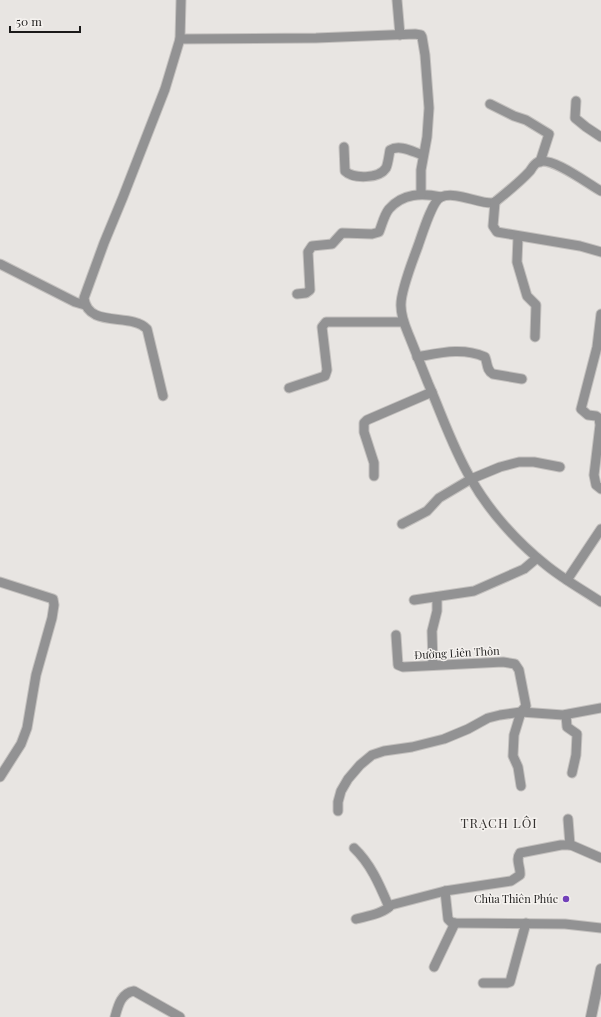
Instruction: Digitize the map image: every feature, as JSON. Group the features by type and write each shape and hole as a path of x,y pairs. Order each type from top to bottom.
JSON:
{"street":[{"path":"85,305 84,298 104,243 165,89 180,39 181,0"},
{"path":"398,0 400,34"},
{"path":"180,39 316,38 400,34 421,35 429,96 428,123 421,170 421,194"},
{"path":"576,101 575,118 601,137"},
{"path":"490,104 514,116 526,120 549,134 540,162"},
{"path":"344,147 345,171 348,174 358,177 381,173 386,168 390,150 392,148 399,147 423,155"},
{"path":"297,294 310,290 308,252 312,246 332,244 342,233 372,234 379,232 389,210 407,197 421,194 441,197 447,196 467,198 489,203 495,202 540,162 550,162 558,165 601,191"},
{"path":"441,197 437,200 432,210 407,279 400,305 404,322 417,357 455,448 471,479 498,518 526,548 538,558 567,580 601,602"},
{"path":"495,202 493,226 497,232 518,237 580,246 601,252"},
{"path":"518,237 516,262 527,296 536,305 535,337"},
{"path":"0,264 75,302 85,305 94,314 140,324 147,329 163,396"},
{"path":"601,314 598,354 581,409 588,415 599,416 600,425 594,475 596,485 601,489"},
{"path":"289,388 325,376 327,370 322,327 326,322 404,322"},
{"path":"417,357 445,352 464,351 485,357 487,368 493,374 522,379"},
{"path":"374,476 374,463 364,432 364,423 367,420 432,392"},
{"path":"402,524 427,511 440,498 471,479 500,467 519,462 534,462 560,467"},
{"path":"567,580 601,529"},
{"path":"414,600 474,591 524,569 538,558"},
{"path":"0,582 53,599 54,605 52,618 36,675 27,728 21,744 0,777"},
{"path":"433,665 432,631 437,611 437,597"},
{"name":"Đường Liên Thôn","path":"396,635 398,665 408,667 503,662 515,664 519,670 526,706 521,712 514,735 513,756 518,767 521,786"},
{"path":"338,811 338,802 341,792 348,779 360,765 372,755 444,738 488,718 521,712 566,715 601,708"},
{"path":"566,715 567,727 577,734 576,755 572,773"},
{"path":"568,819 570,845"},
{"path":"356,919 380,912 391,905 445,891 511,881 520,875 521,872 518,859 520,853 561,845 570,845 601,858"},
{"path":"354,848 372,871 381,887 389,907"},
{"path":"445,891 448,919 455,923 565,924 601,928"},
{"path":"434,966 455,923"},
{"path":"483,983 506,984 510,982 526,923"},
{"path":"591,1017 601,969"},
{"path":"115,1017 122,997 128,992 134,991 139,992 180,1017"}],"place":[{"name":"Chùa Thiên Phúc","path":"566,899"}],"district":[{"name":"TRẠCH LÔI","path":"499,823"}]}
